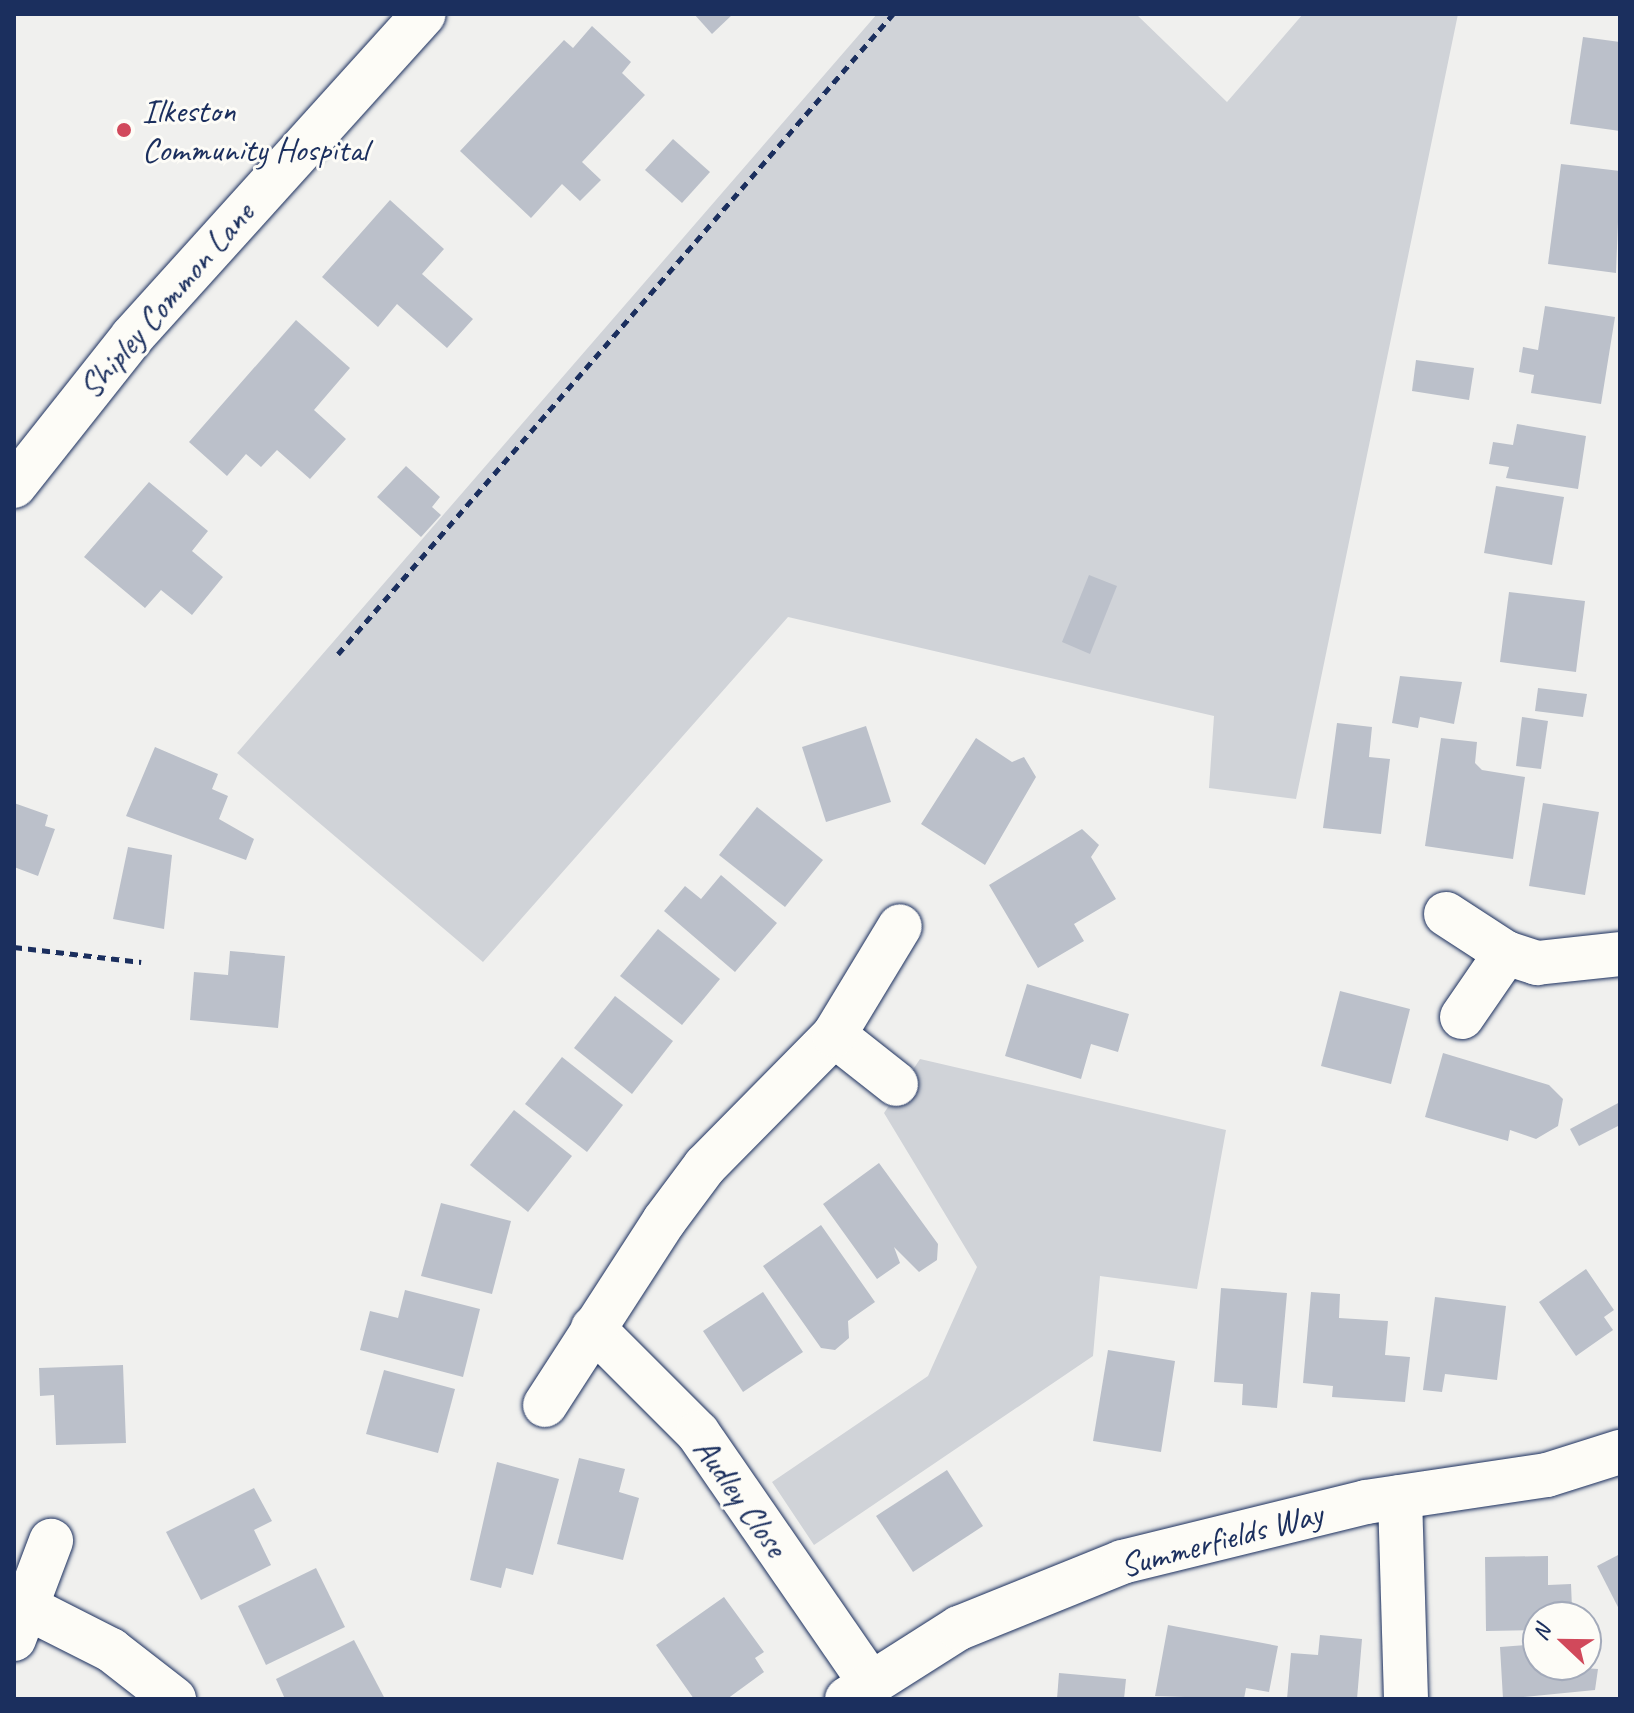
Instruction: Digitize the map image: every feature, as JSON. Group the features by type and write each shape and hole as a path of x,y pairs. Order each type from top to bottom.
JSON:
{"street":[{"name":"Shipley Common Lane","path":"14,486 142,325 424,14"},
{"path":"1446,914 1506,953 1563,964 1620,954"},
{"path":"545,1405 593,1328 705,1166 834,1035 900,926"},
{"path":"1462,1017 1506,953"},
{"path":"834,1035 896,1084"},
{"name":"Audley Close","path":"593,1328 698,1433 858,1691"},
{"name":"Summerfields Way","path":"858,1691 959,1628 1096,1572 1238,1530 1400,1497 1547,1475 1620,1452"},
{"path":"1400,1497 1406,1699"},
{"path":"51,1541 22,1624 111,1650 174,1699"}],"path":[{"path":"338,654 893,14"},
{"path":"14,947 141,962"}],"shaded area":[{"path":"877,14 1136,14 1227,102 1303,14 1458,14 1296,799 1209,788 1214,716 788,617 483,962 237,753"},
{"path":"920,1059 1226,1130 1197,1289 1100,1276 1093,1356 814,1545 772,1482 928,1376 977,1267 884,1113"}],"building":[{"path":"694,14 733,14 712,34"},
{"path":"592,26 631,62 622,73 645,95 582,162 601,180 580,201 562,184 531,218 460,151 564,40 573,48"},
{"path":"1583,37 1620,42 1620,131 1570,124"},
{"path":"673,139 710,172 682,203 645,170"},
{"path":"1561,164 1620,171 1616,273 1548,264"},
{"path":"390,200 444,249 422,274 473,319 447,348 397,304 378,327 322,277"},
{"path":"1545,306 1615,317 1601,404 1531,393 1534,375 1519,372 1523,347 1538,350"},
{"path":"296,320 350,368 314,410 346,439 310,479 277,450 261,467 246,454 227,476 189,442"},
{"path":"1416,360 1474,368 1469,400 1412,391"},
{"path":"1517,424 1586,436 1578,489 1506,478 1509,467 1489,464 1493,442 1513,445"},
{"path":"406,466 440,497 432,507 441,515 421,537 377,497"},
{"path":"149,482 208,531 192,551 223,577 192,615 161,590 145,608 84,557"},
{"path":"1496,486 1564,497 1552,565 1484,553"},
{"path":"1089,575 1117,586 1090,654 1062,642"},
{"path":"1509,592 1585,601 1576,672 1500,662"},
{"path":"1400,676 1462,682 1454,724 1420,717 1418,728 1392,723"},
{"path":"1538,688 1587,694 1583,717 1535,711"},
{"path":"1522,717 1548,721 1541,769 1516,766"},
{"path":"1337,723 1372,727 1369,757 1390,759 1381,834 1323,828"},
{"path":"866,726 891,802 826,822 802,747"},
{"path":"976,738 1012,762 1024,757 1036,777 985,865 921,824"},
{"path":"1441,738 1477,742 1475,763 1482,770 1525,777 1513,859 1425,846"},
{"path":"155,747 218,774 212,789 228,796 219,819 254,839 246,860 126,816"},
{"path":"14,803 48,815 45,826 55,829 38,876 14,867"},
{"path":"1543,803 1599,812 1585,895 1529,886"},
{"path":"757,807 823,860 785,907 719,855"},
{"path":"1082,829 1099,845 1091,857 1116,899 1074,924 1084,941 1038,968 989,885"},
{"path":"128,847 172,855 164,929 113,919"},
{"path":"721,875 777,923 735,972 664,911 685,886 701,899"},
{"path":"658,929 720,979 682,1025 620,976"},
{"path":"230,951 285,956 278,1028 190,1020 194,972 228,975"},
{"path":"1027,984 1129,1014 1118,1052 1091,1044 1081,1079 1005,1056"},
{"path":"1340,991 1410,1009 1391,1084 1321,1066"},
{"path":"615,996 673,1041 632,1094 574,1048"},
{"path":"1443,1053 1549,1085 1563,1099 1558,1126 1536,1139 1510,1130 1508,1141 1425,1117"},
{"path":"562,1057 623,1105 587,1152 525,1104"},
{"path":"1620,1102 1620,1125 1579,1146 1570,1129"},
{"path":"514,1110 572,1156 528,1212 470,1165"},
{"path":"879,1163 938,1244 937,1260 919,1272 894,1247 900,1263 877,1279 823,1204"},
{"path":"441,1203 511,1221 492,1294 421,1276"},
{"path":"821,1225 875,1302 848,1321 849,1338 835,1350 821,1348 763,1266"},
{"path":"1586,1269 1614,1310 1604,1317 1613,1330 1576,1356 1539,1302"},
{"path":"1221,1288 1287,1293 1277,1408 1242,1405 1243,1384 1214,1382"},
{"path":"405,1290 480,1309 463,1377 360,1350 370,1311 398,1318"},
{"path":"763,1292 803,1352 743,1392 703,1331"},
{"path":"1311,1292 1340,1294 1339,1318 1388,1321 1385,1355 1410,1357 1405,1402 1332,1397 1333,1386 1303,1383"},
{"path":"1435,1297 1506,1306 1497,1380 1445,1374 1442,1392 1423,1390"},
{"path":"1108,1350 1175,1361 1161,1452 1093,1441"},
{"path":"123,1365 126,1443 56,1445 54,1395 40,1396 39,1368"},
{"path":"384,1370 455,1389 438,1453 366,1434"},
{"path":"579,1458 625,1469 619,1492 639,1498 623,1560 557,1544"},
{"path":"497,1462 559,1479 533,1575 506,1568 501,1588 470,1580"},
{"path":"947,1470 983,1526 913,1572 876,1516"},
{"path":"254,1488 272,1521 254,1530 271,1565 201,1600 166,1532"},
{"path":"1620,1554 1620,1611 1597,1566"},
{"path":"1548,1556 1548,1585 1571,1584 1572,1601 1522,1601 1522,1630 1486,1631 1485,1557"},
{"path":"316,1568 345,1627 266,1665 238,1606"},
{"path":"724,1597 764,1652 755,1658 764,1672 727,1699 694,1699 656,1645"},
{"path":"1168,1625 1278,1646 1269,1692 1246,1688 1244,1699 1155,1696"},
{"path":"1320,1635 1362,1639 1357,1699 1287,1699 1291,1653 1318,1655"},
{"path":"354,1640 385,1699 285,1699 276,1679"},
{"path":"1522,1645 1522,1681 1596,1681 1595,1690 1503,1699 1500,1647"},
{"path":"1059,1673 1126,1679 1124,1699 1057,1699"}],"place":[{"name":"Ilkeston Community Hospital","path":"124,130"}]}
